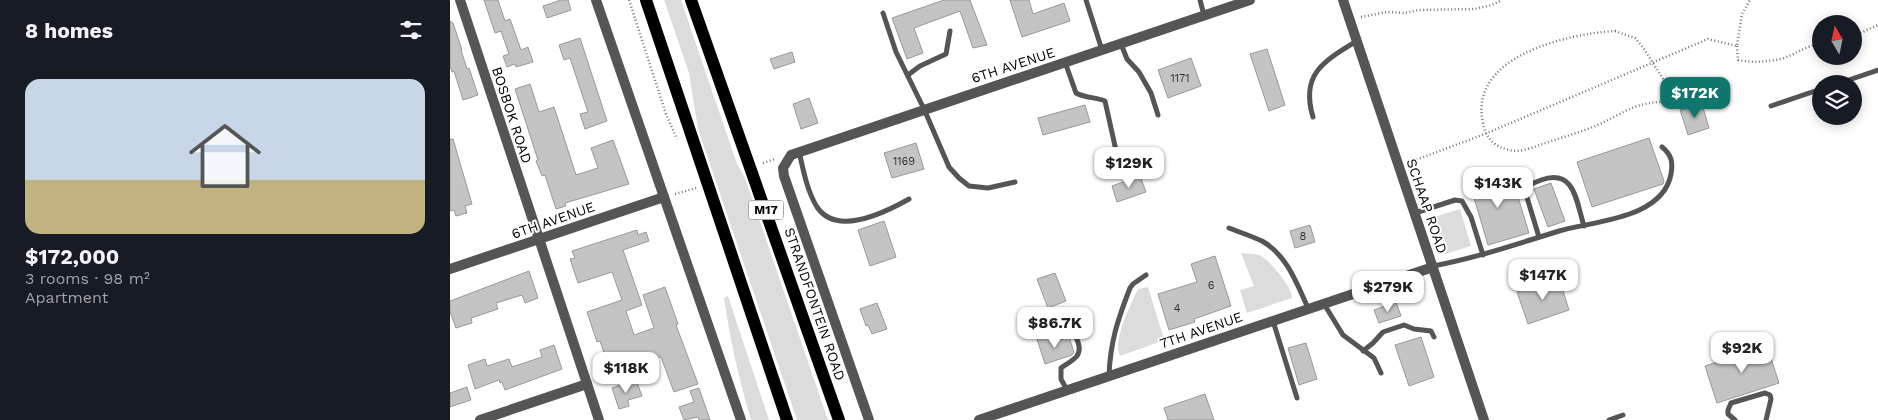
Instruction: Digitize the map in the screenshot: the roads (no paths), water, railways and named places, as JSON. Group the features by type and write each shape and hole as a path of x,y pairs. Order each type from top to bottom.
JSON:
{"main road":[{"path":"646,0 787,420"},
{"name":"STRANDFONTEIN ROAD","path":"691,0 839,420"}],"street":[{"name":"BOSBOK ROAD","path":"460,0 599,420"},
{"path":"596,0 741,420"},
{"name":"6TH AVENUE","path":"869,420 784,176 783,168 786,160 798,151 1250,0"},
{"name":"SCHAAP ROAD","path":"1343,0 1484,420"},
{"name":"6TH AVENUE","path":"450,269 664,197"},
{"name":"7TH AVENUE","path":"979,420 1433,266"},
{"path":"480,420 586,384"}],"lane":[{"path":"1086,0 1102,50"},
{"path":"1200,0 1204,16"},
{"path":"883,13 896,52 924,109 949,167 969,186 988,188 1015,182"},
{"path":"908,75 920,66 946,54 950,31"},
{"path":"1313,117 1309,103 1309,87 1316,71 1327,60 1357,41"},
{"path":"1121,43 1127,59 1151,93 1158,115"},
{"path":"1065,62 1076,93 1083,97 1093,97 1105,101 1117,154 1124,158"},
{"path":"1862,75 1878,70"},
{"path":"1771,106 1812,92"},
{"path":"1433,266 1483,255 1565,229 1622,217 1643,208 1668,188 1672,165 1669,153 1662,147"},
{"path":"798,151 809,187 818,208 825,215 835,220 846,221 887,211 910,199"},
{"path":"1539,237 1525,191 1531,184 1550,177 1557,176 1569,183 1584,226"},
{"path":"1415,212 1460,200 1471,217 1483,255"},
{"path":"1228,228 1262,241 1274,249 1295,279 1308,308"},
{"path":"1109,376 1116,323 1130,288 1146,275"},
{"path":"1324,303 1343,335 1374,358 1381,373"},
{"path":"1060,318 1068,326 1080,345 1078,354 1072,361 1061,368 1061,379 1067,390"},
{"path":"1272,320 1297,398"},
{"path":"1363,351 1383,332 1404,325 1414,329 1431,331 1434,337"},
{"path":"1736,420 1728,414 1731,403 1765,393 1770,395 1772,399 1766,420"},
{"path":"1609,420 1623,415"}]}
